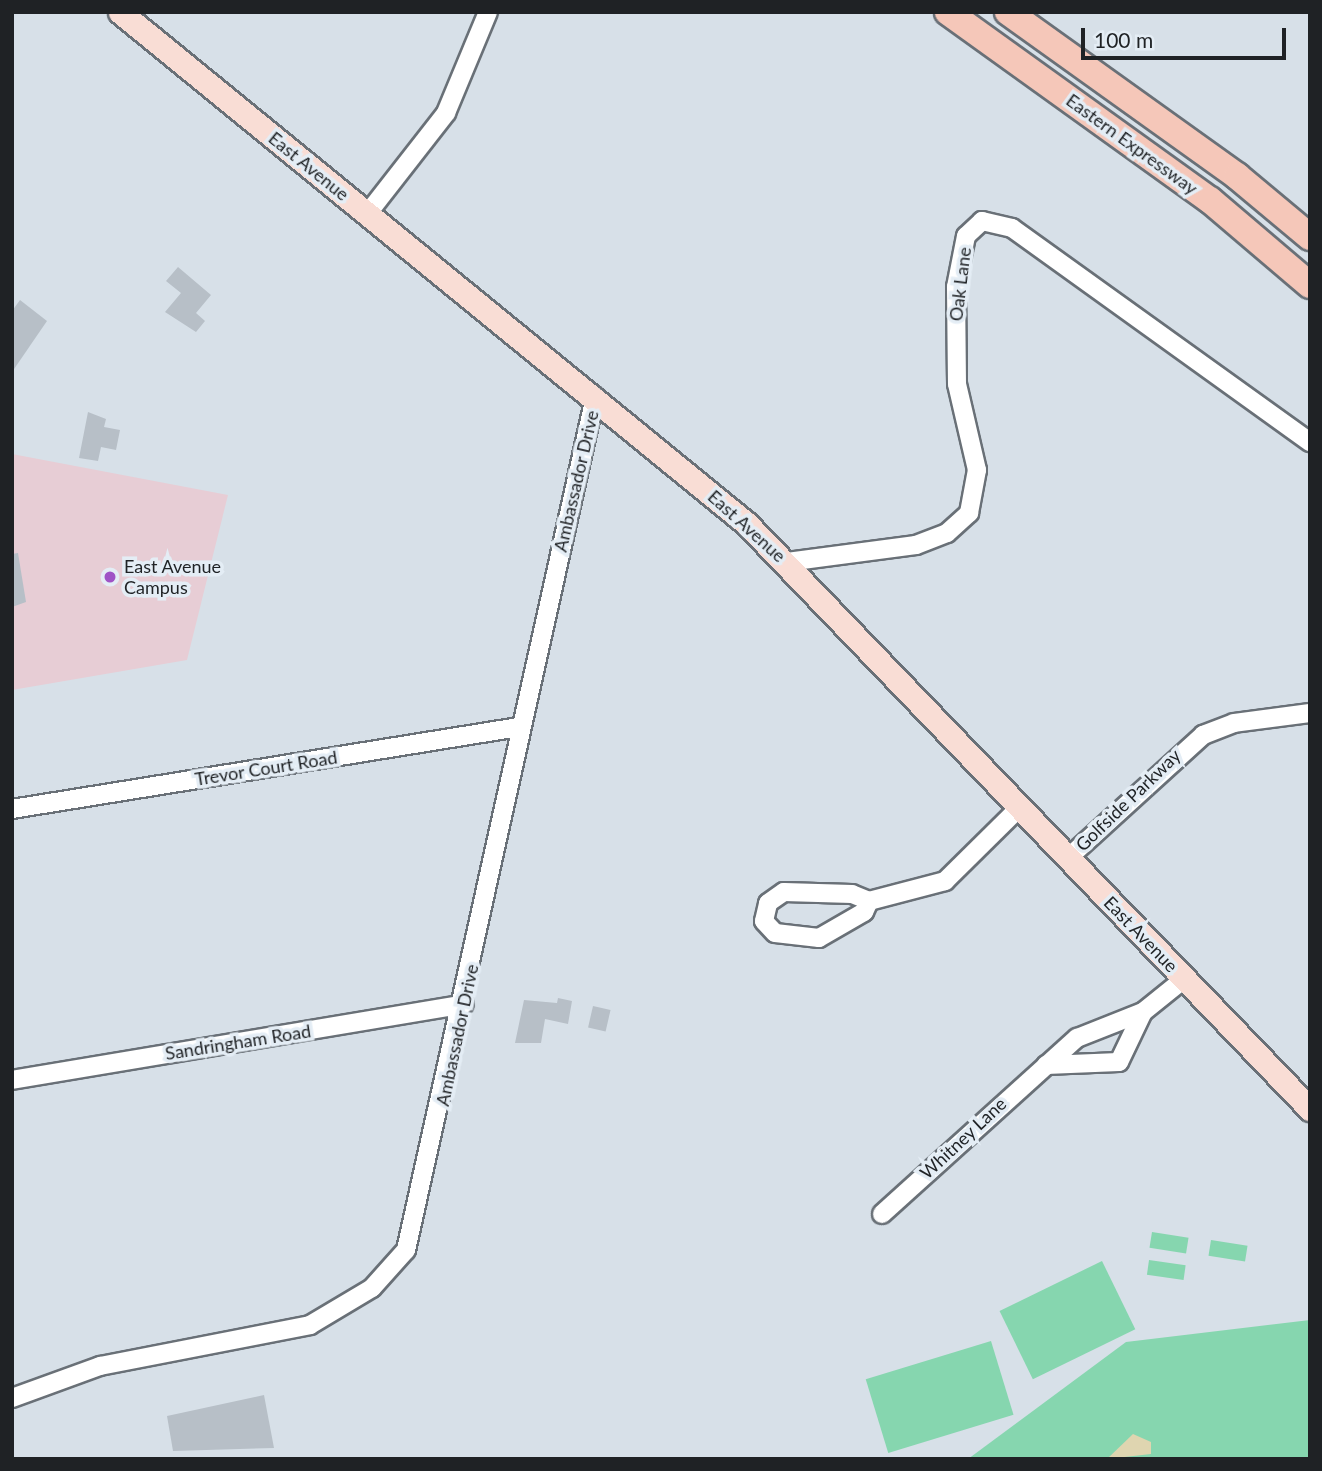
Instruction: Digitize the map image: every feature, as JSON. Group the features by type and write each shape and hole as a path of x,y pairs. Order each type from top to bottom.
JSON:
{"highway":[{"name":"Eastern Expressway","path":"948,12 1210,200 1310,285"},
{"name":"Eastern Expressway","path":"1008,12 1237,176 1310,237"}],"main road":[{"name":"East Avenue","path":"120,12 595,397 787,562 1310,1109"}],"street":[{"path":"368,213 446,113 488,12"},
{"name":"Oak Lane","path":"787,562 916,545 947,533 969,513 977,470 956,375 956,288 966,236 982,221 1012,228 1310,442"},
{"name":"Ambassador Drive","path":"12,1398 100,1366 293,1331 329,1317 372,1288 413,1235 464,1003 519,727 595,397"},
{"name":"Golfside Parkway","path":"1068,858 1203,735 1234,723 1310,713"},
{"name":"Trevor Court Road","path":"12,809 519,727"},
{"path":"869,901 864,912 819,938 775,933 764,921 768,903 784,892 840,893 869,901 957,875 1020,807"},
{"name":"Whitney Lane","path":"882,1214 1046,1065 1093,1028 1143,1012 1184,979"},
{"name":"Sandringham Road","path":"12,1080 464,1003"},
{"name":"Whitney Lane","path":"1046,1065 1119,1062 1143,1012"}],"shaded area":[{"name":"East Avenue Campus","path":"12,454 228,495 187,660 12,690"}],"green space":[{"path":"1152,1232 1189,1238 1186,1254 1149,1248"},
{"path":"1211,1240 1248,1246 1245,1262 1208,1256"},
{"path":"1149,1260 1186,1265 1184,1280 1147,1275"},
{"path":"1102,1261 1135,1329 1033,1379 1000,1311"},
{"path":"1310,1320 1310,1459 968,1459 1126,1342"},
{"path":"991,1341 1014,1415 888,1453 866,1379"}],"sand":[{"path":"1133,1434 1151,1442 1151,1454 1107,1459"}],"building":[{"path":"178,267 211,295 196,313 205,321 196,332 165,312 181,293 166,281"},
{"path":"20,300 47,321 12,372 12,311"},
{"path":"88,412 106,419 104,427 120,430 116,450 101,447 98,461 79,458"},
{"path":"18,553 26,602 12,607 12,554"},
{"path":"558,998 572,1001 568,1024 545,1019 541,1043 515,1043 524,1000 557,1003"},
{"path":"593,1006 611,1010 606,1031 588,1027"},
{"path":"264,1395 274,1448 173,1451 167,1416"}],"place":[{"name":"East Avenue Campus","path":"110,577"}]}
